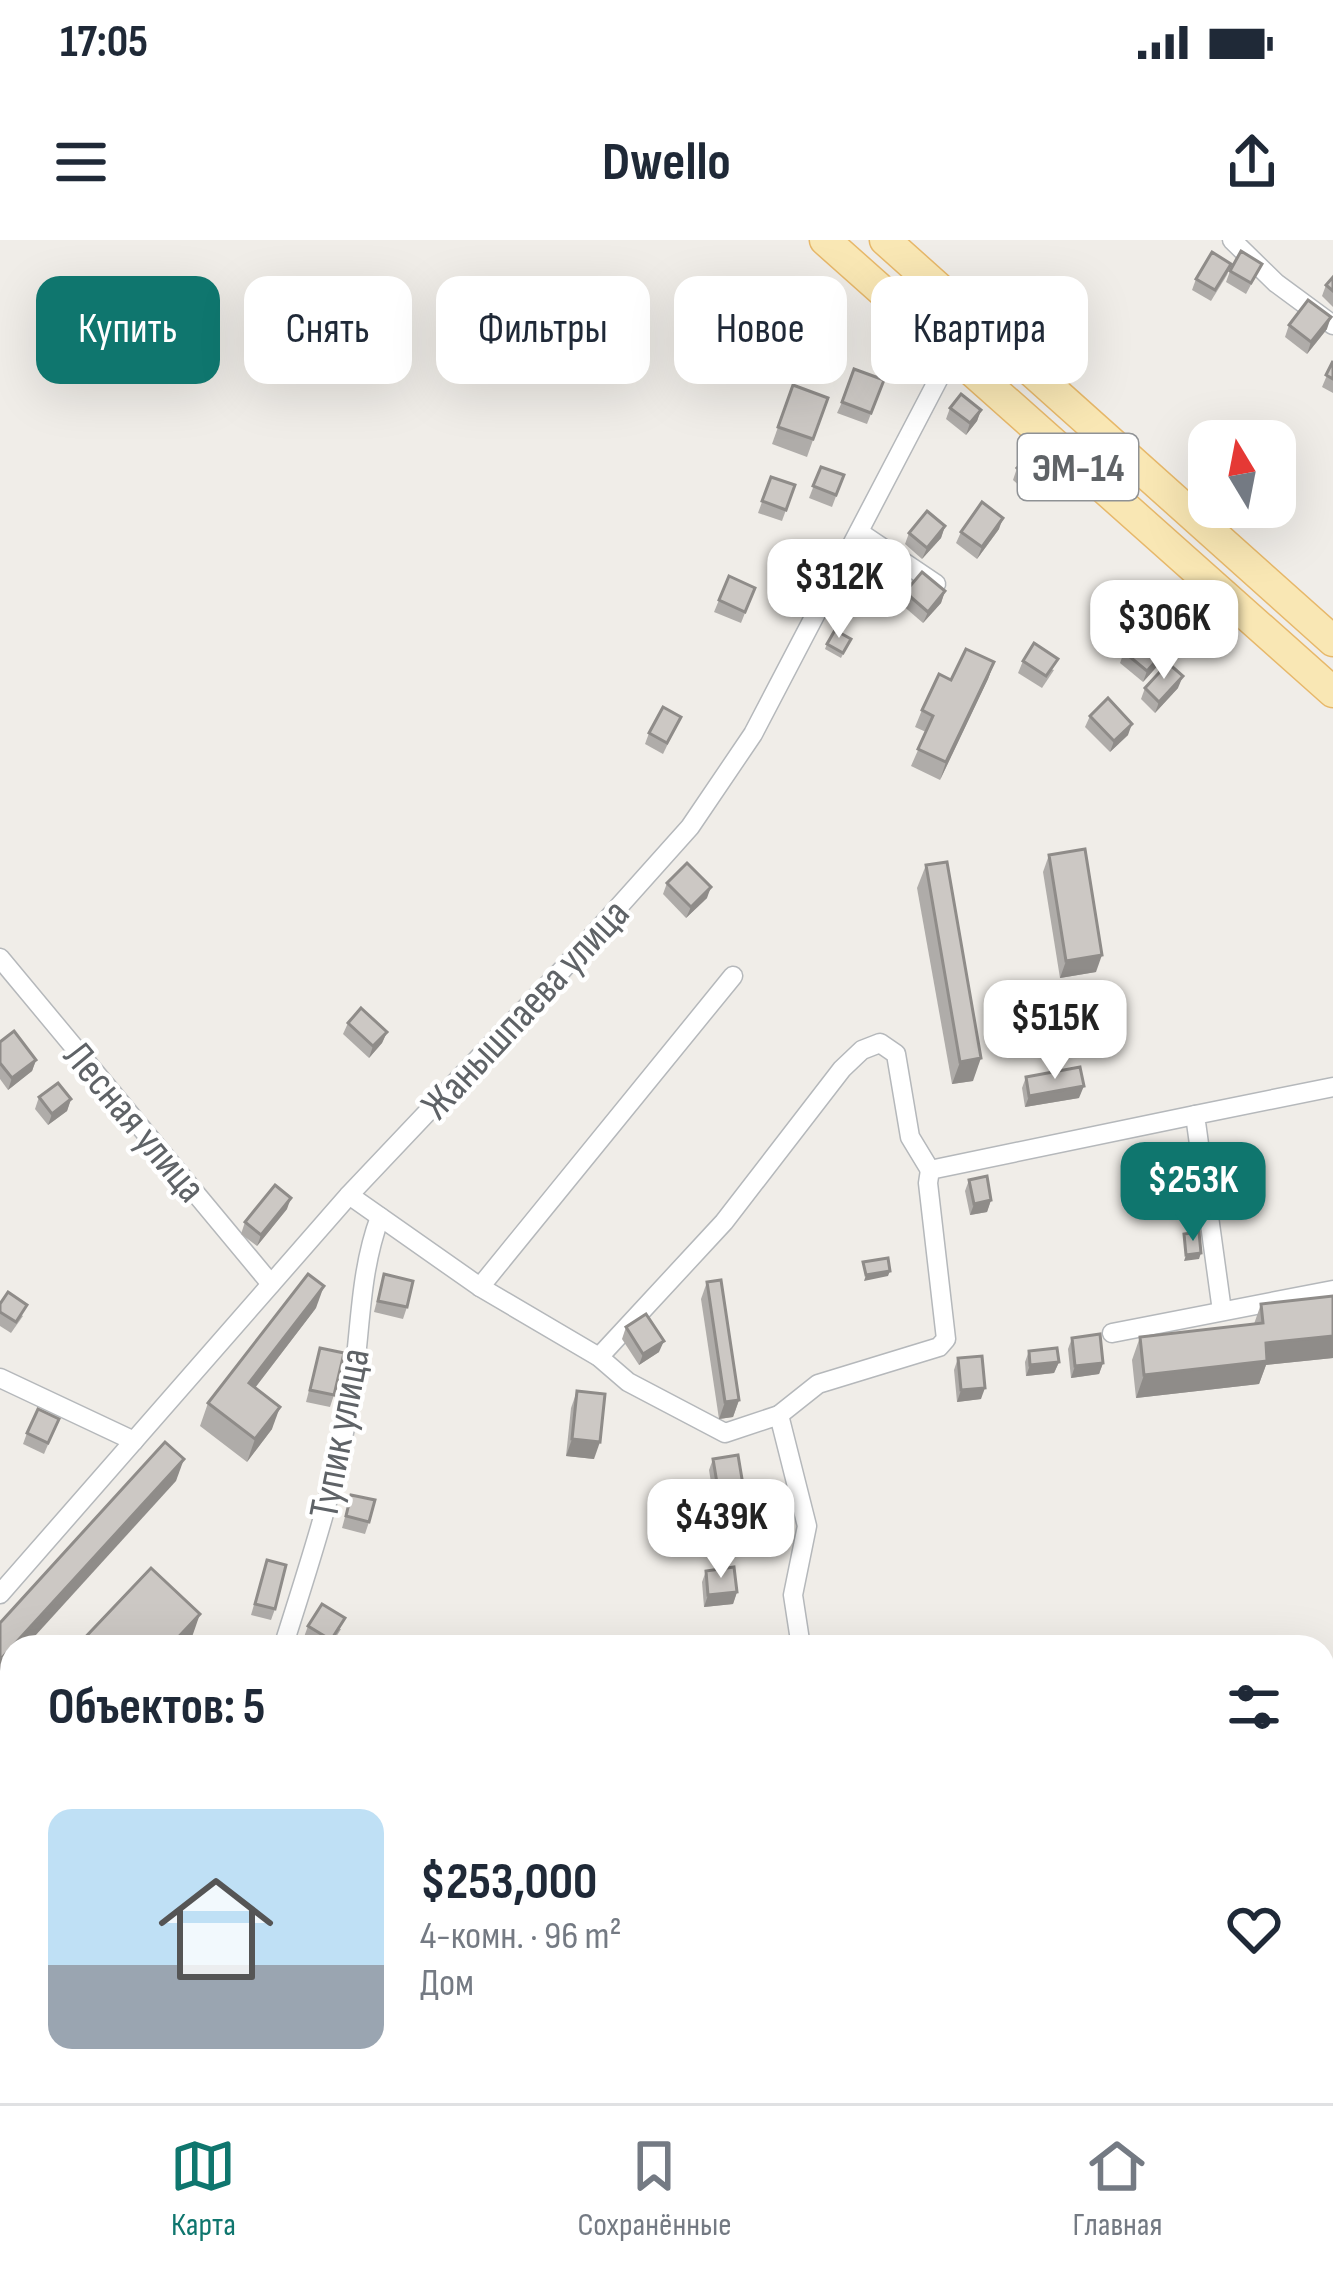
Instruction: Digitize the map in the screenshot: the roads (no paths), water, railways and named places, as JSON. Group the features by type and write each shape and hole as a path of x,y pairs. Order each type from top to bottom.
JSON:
{"main road":[{"name":"ЭМ-14","path":"825,240 871,282"},
{"name":"ЭМ-14","path":"885,240 1323,632"},
{"name":"ЭМ-14","path":"984,384 1333,692"},
{"path":"1238,608 1265,580"},
{"path":"1286,650 1323,632"}],"street":[{"path":"1232,240 1276,283 1333,325"},
{"name":"Жанышпаева улица","path":"0,1594 349,1195 690,827 753,734 936,384"},
{"path":"859,532 936,584"},
{"name":"Лесная улица","path":"0,958 272,1283"},
{"path":"480,1287 734,976"},
{"path":"349,1195 480,1287 599,1357 628,1382 725,1432 779,1415 818,1384 939,1347 946,1339 930,1170 910,1137 896,1054 880,1043 862,1050 842,1069 724,1222 599,1357"},
{"path":"930,1170 1333,1087"},
{"path":"1195,1114 1222,1311"},
{"name":"Тупик улица","path":"287,1635 328,1506 352,1388 366,1255 380,1217"},
{"path":"1112,1333 1333,1290"},
{"path":"0,1378 134,1441"},
{"path":"779,1415 807,1526 793,1594 799,1635"}]}
